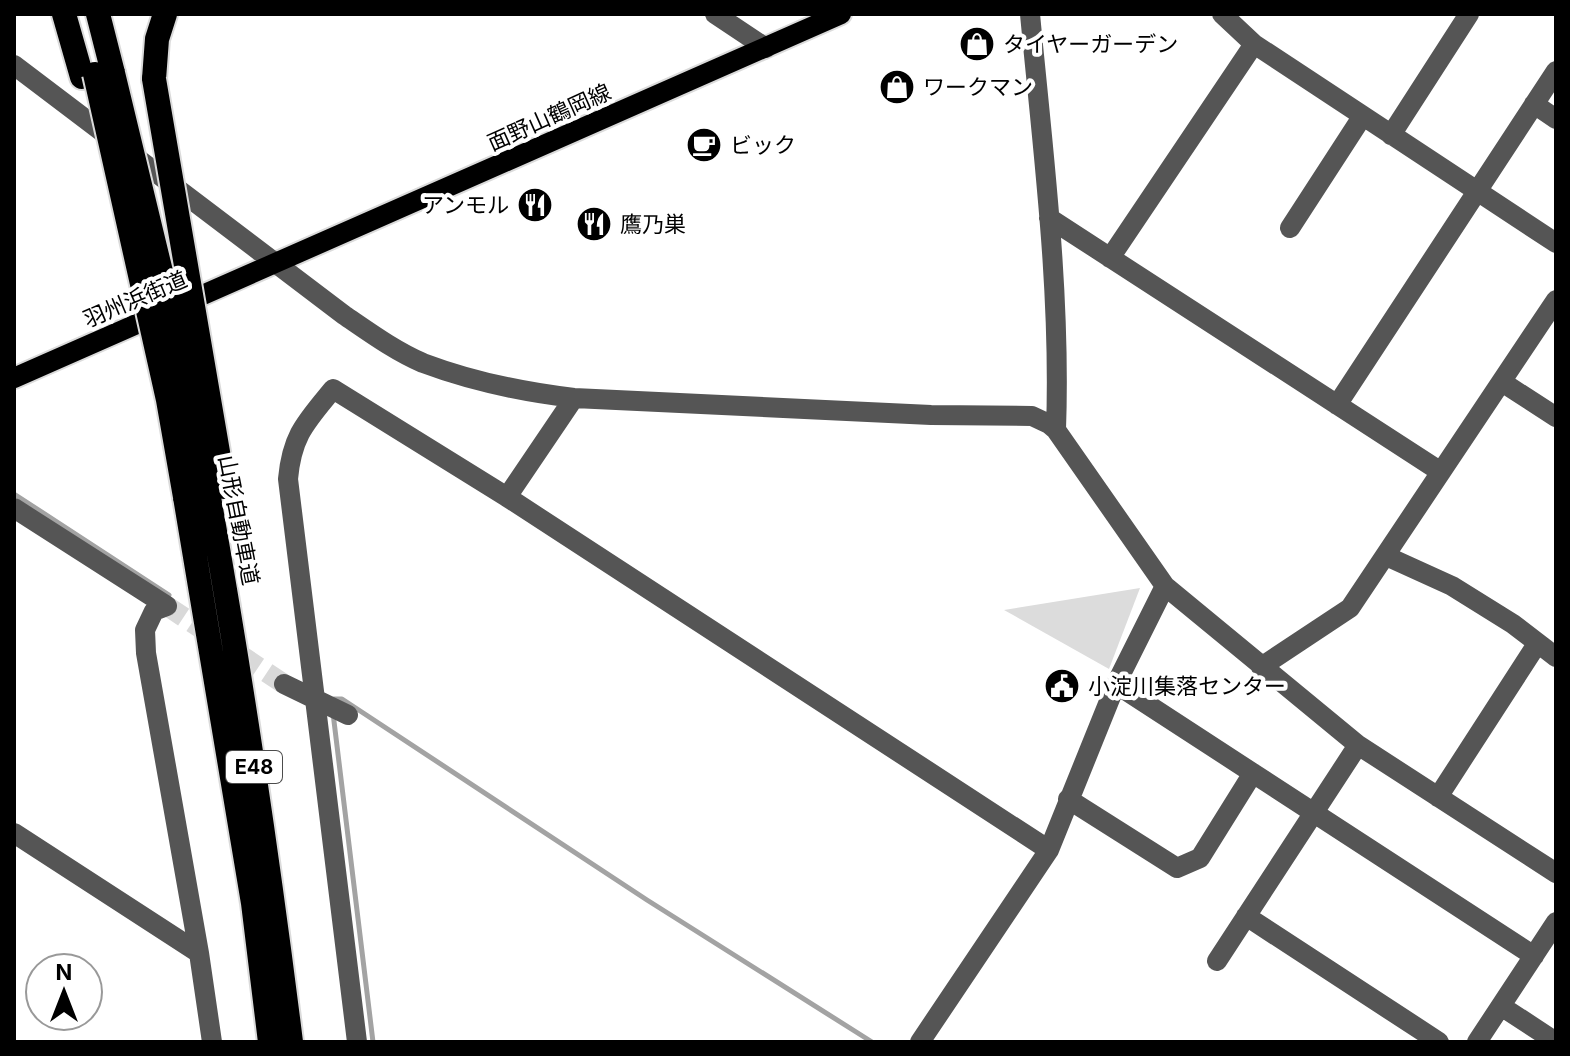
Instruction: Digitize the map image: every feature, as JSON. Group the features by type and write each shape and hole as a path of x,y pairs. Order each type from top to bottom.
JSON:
{"highway":[{"path":"64,14 97,75"},
{"path":"80,14 206,494"},
{"path":"97,75 98,14"},
{"path":"165,14 157,39 154,79 206,494"},
{"name":"E48","path":"206,494 233,626 274,902 291,1042"},
{"name":"E48","path":"206,494 270,1042"}],"main road":[{"name":"面野山鶴岡線","path":"275,263 841,14"},
{"name":"羽州浜街道","path":"14,378 275,263"}],"street":[{"path":"715,14 766,48"},
{"path":"1030,14 1059,361 1056,430"},
{"path":"1222,14 1254,44 1556,243"},
{"path":"1391,135 1469,14"},
{"path":"1110,258 1254,44"},
{"path":"14,65 374,336 423,362 515,389 574,398 931,415 1032,416 1049,424 1165,586 1358,745 1556,873"},
{"path":"1337,405 1556,71"},
{"path":"1534,104 1556,119"},
{"path":"1290,228 1362,117"},
{"path":"1049,218 1441,472"},
{"path":"1261,667 1350,608 1556,300"},
{"path":"1502,382 1556,417"},
{"path":"357,1042 288,479 291,453 301,430 333,389 507,497 1049,850"},
{"path":"507,497 574,398"},
{"path":"16,515 167,606 154,611 145,630 146,653 212,1042"},
{"path":"1386,556 1452,586 1513,624 1556,657"},
{"path":"920,1042 1049,850 1116,684 1165,586"},
{"path":"1438,797 1537,644"},
{"path":"284,684 348,715"},
{"path":"1116,684 1534,956"},
{"path":"1217,961 1358,745"},
{"path":"1068,799 1177,868 1200,858 1253,773"},
{"path":"14,833 199,953"},
{"path":"1246,916 1439,1042"},
{"path":"1477,1042 1556,922"},
{"path":"1501,1006 1556,1042"}],"shaded area":[{"path":"1140,588 1109,669 1004,610"}],"waterway":[{"path":"14,494 169,595"},
{"path":"334,699 342,699 647,900 872,1042"},
{"path":"333,713 373,1042"}],"tunnel":[{"path":"167,606 284,684"}],"place":[{"name":"タイヤーガーデン","path":"977,44"},
{"name":"ワークマン","path":"897,87"},
{"name":"ビック","path":"704,145"},
{"name":"アンモル","path":"535,205"},
{"name":"鷹乃巣","path":"594,224"},
{"name":"小淀川集落センター","path":"1062,686"}]}
